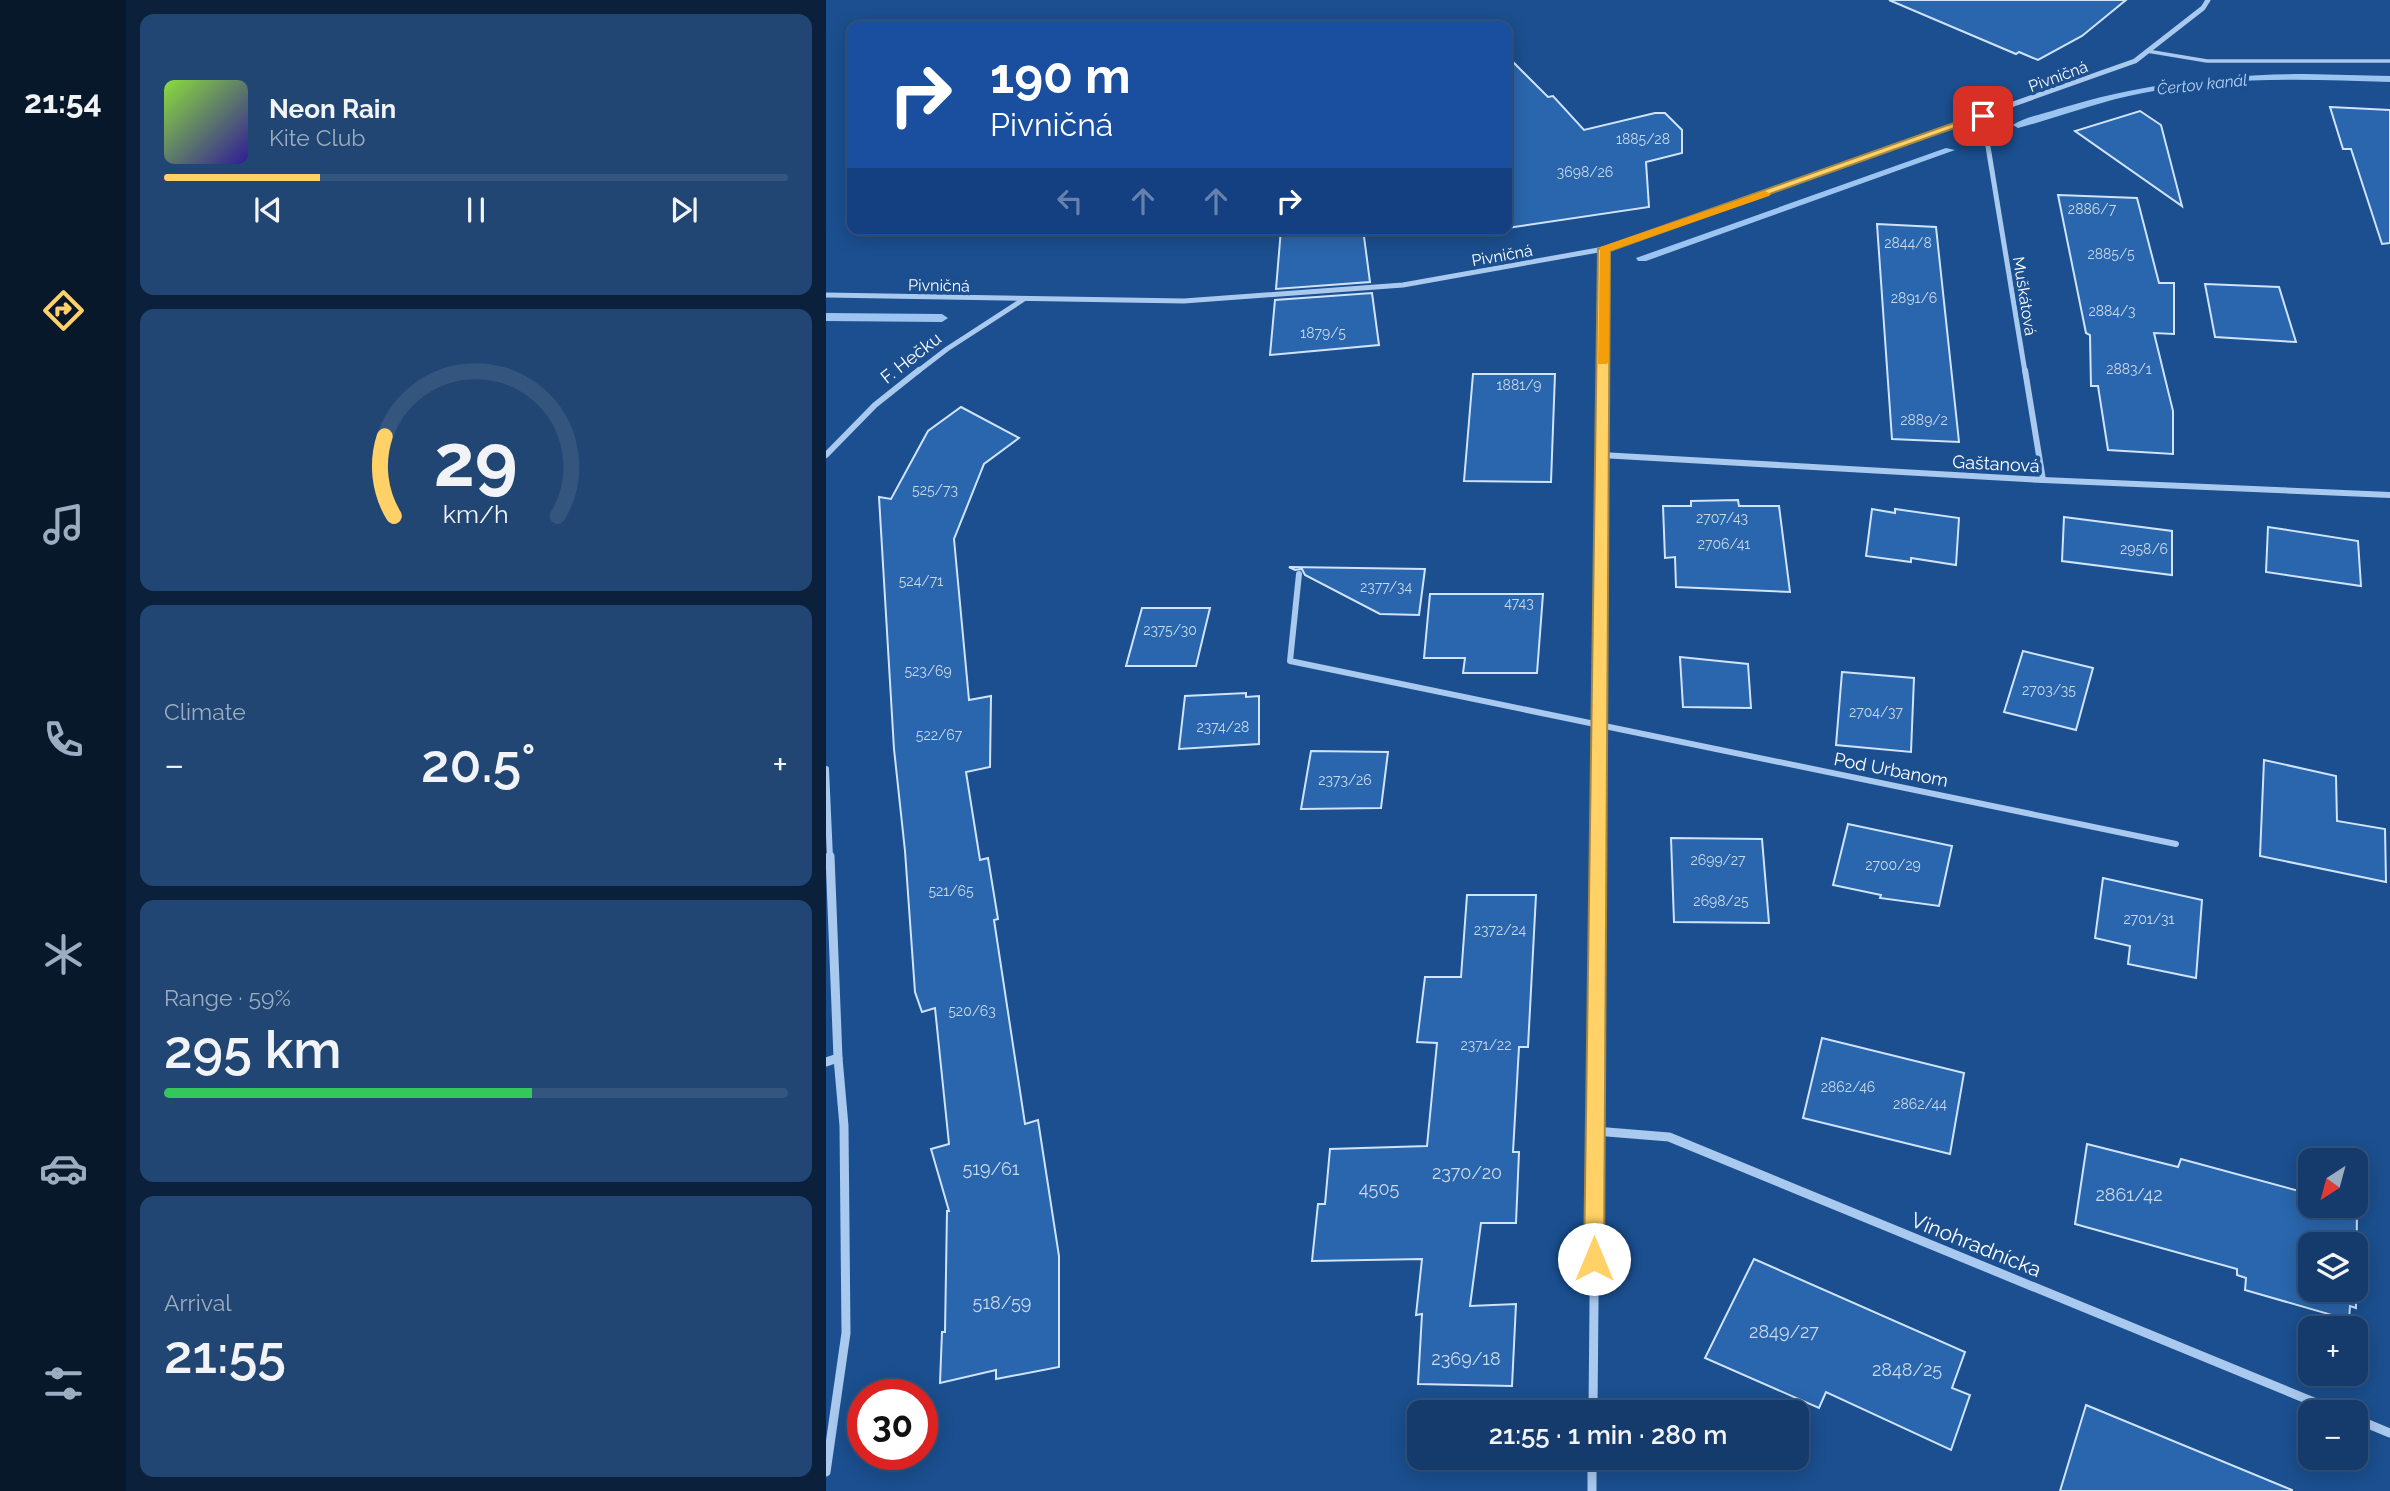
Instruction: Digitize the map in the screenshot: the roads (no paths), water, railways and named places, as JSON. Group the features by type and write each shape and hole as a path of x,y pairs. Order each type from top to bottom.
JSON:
{"street":[{"name":"Pivničná","path":"826,295 1184,301 1403,285 1604,249 2134,61 2203,8 2208,0"},
{"name":"Muškátová","path":"1983,116 2043,480"},
{"path":"1593,1400 1604,249"},
{"name":"F. Hečku","path":"826,455 875,405 926,365 1024,299"},
{"name":"Gaštanová","path":"1601,455 2043,480 2390,495"},
{"name":"Pod Urbanom","path":"1298,574 1290,661 1599,727 2176,844"},
{"path":"826,769 838,1058 844,1125 846,1333 826,1472"},
{"path":"826,1062 838,1058"},
{"name":"Vinohradnícka","path":"1595,1131 1669,1137 2309,1400"},
{"path":"2368,1424 2390,1433"},
{"path":"1592,1470 1592,1491"}],"lane":[{"path":"2147,51 2176,60 2207,63 2348,57 2390,61"}],"waterway":[{"name":"Čertov kanál","path":"2018,125 2127,93 2192,82 2277,77 2390,79"},
{"name":"Čertov kanál","path":"1642,258 1950,150"},
{"name":"Čertov kanál","path":"826,317 942,318"}]}
